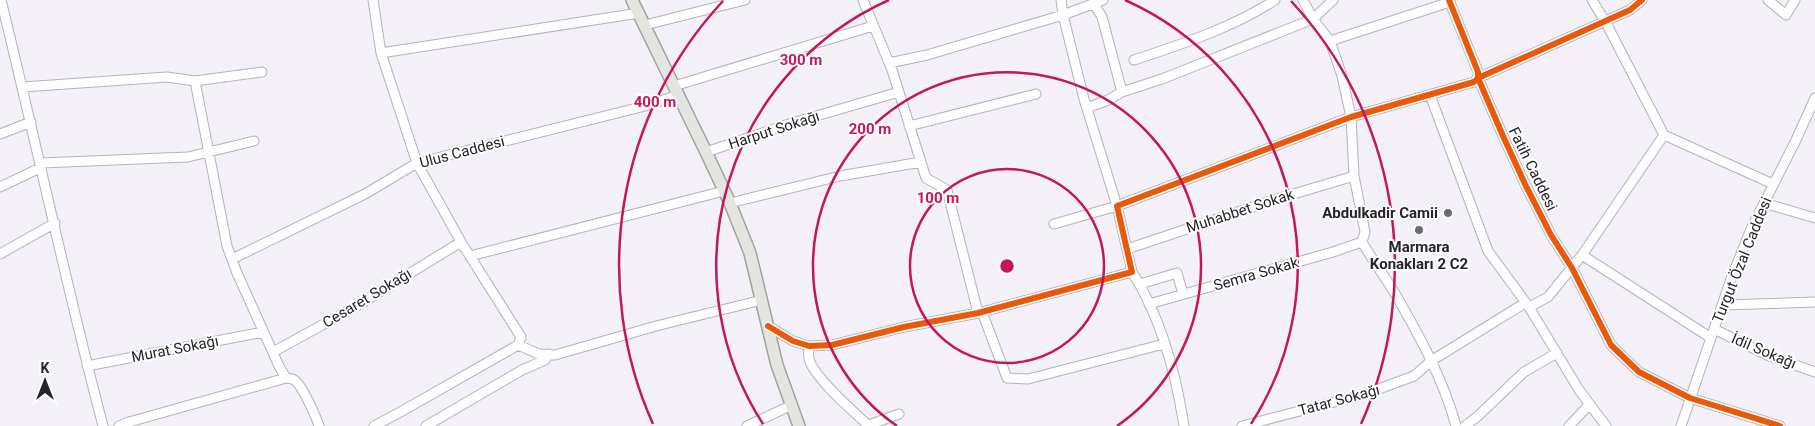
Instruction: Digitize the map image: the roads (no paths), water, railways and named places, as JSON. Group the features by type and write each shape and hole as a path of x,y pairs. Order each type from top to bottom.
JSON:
{"main road":[{"path":"632,0 730,203 750,253 777,365 798,426"}],"street":[{"path":"1,0 55,223 87,366 104,426"},
{"path":"373,0 381,52 417,163 461,242 521,337 518,345 374,426"},
{"path":"645,25 745,0"},
{"path":"863,0 889,63 926,178 947,190 980,312 1007,378 1028,379 1164,344"},
{"path":"1061,0 1063,15 1087,108 1117,206 1132,272 1149,304 1174,372 1184,426"},
{"path":"889,63 927,55 1063,15 1103,0"},
{"path":"1134,60 1202,37 1256,12 1276,0"},
{"path":"1303,0 1313,18 1330,41 1342,76 1351,117 1354,176 1364,232 1362,242 1396,296 1431,361 1456,426"},
{"path":"1087,108 1122,92 1162,79 1313,18 1334,0"},
{"path":"1592,0 1605,21 1664,135 1773,184"},
{"path":"1054,224 1117,206 1351,117 1474,82 1478,78 1630,10 1642,0"},
{"path":"1768,0 1786,15 1795,0"},
{"path":"1330,41 1450,1"},
{"name":"Fatih Caddesi","path":"1450,1 1478,72 1478,78 1525,184 1551,235 1572,268 1611,345 1639,372 1690,398 1780,426"},
{"path":"1094,4 1102,17 1122,92"},
{"path":"381,52 639,13"},
{"name":"Ulus Caddesi","path":"232,259 365,194 417,163 645,106 676,90 873,26"},
{"path":"23,87 167,77 195,80 262,72"},
{"path":"195,80 227,246 286,378"},
{"name":"Harput Sokağı","path":"706,152 792,123 899,92"},
{"path":"909,126 1036,94"},
{"path":"1430,95 1488,251 1527,305 1589,405 1606,426"},
{"name":"Turgut Özal Caddesi","path":"1682,426 1690,398 1751,230 1815,98"},
{"path":"0,134 31,122"},
{"name":"Tatar Sokağı","path":"1242,426 1397,384 1414,376 1431,361 1527,305 1548,297 1582,256 1664,135"},
{"path":"0,187 41,165 188,157 254,141"},
{"path":"730,203 840,176 921,162"},
{"name":"Muhabbet Sokak","path":"1127,249 1280,198 1354,176"},
{"path":"470,256 724,191"},
{"path":"1764,203 1815,218"},
{"path":"0,254 55,223"},
{"name":"Cesaret Sokağı","path":"273,352 355,307 461,242"},
{"name":"Semra Sokak","path":"1149,304 1362,242"},
{"name":"İdil Sokağı","path":"1582,256 1713,334 1815,372"},
{"path":"768,326 793,341 809,346 832,346 980,312 1132,272"},
{"path":"1140,284 1177,273 1183,294"},
{"path":"518,345 539,354 555,355 656,326 762,300"},
{"path":"1723,305 1815,302"},
{"name":"Murat Sokağı","path":"87,366 264,332"},
{"path":"809,346 808,359 816,373 868,426 899,414"},
{"path":"1465,426 1524,372 1557,353"},
{"path":"426,426 522,370 546,360 549,354"},
{"path":"119,426 286,378 294,380 299,386 319,426"},
{"path":"1569,426 1589,405"},
{"path":"747,426 790,406"}],"place":[{"name":"Abdulkadir Camii","path":"1448,213"},
{"name":"Marmara Konakları 2 C2","path":"1419,230"}]}
